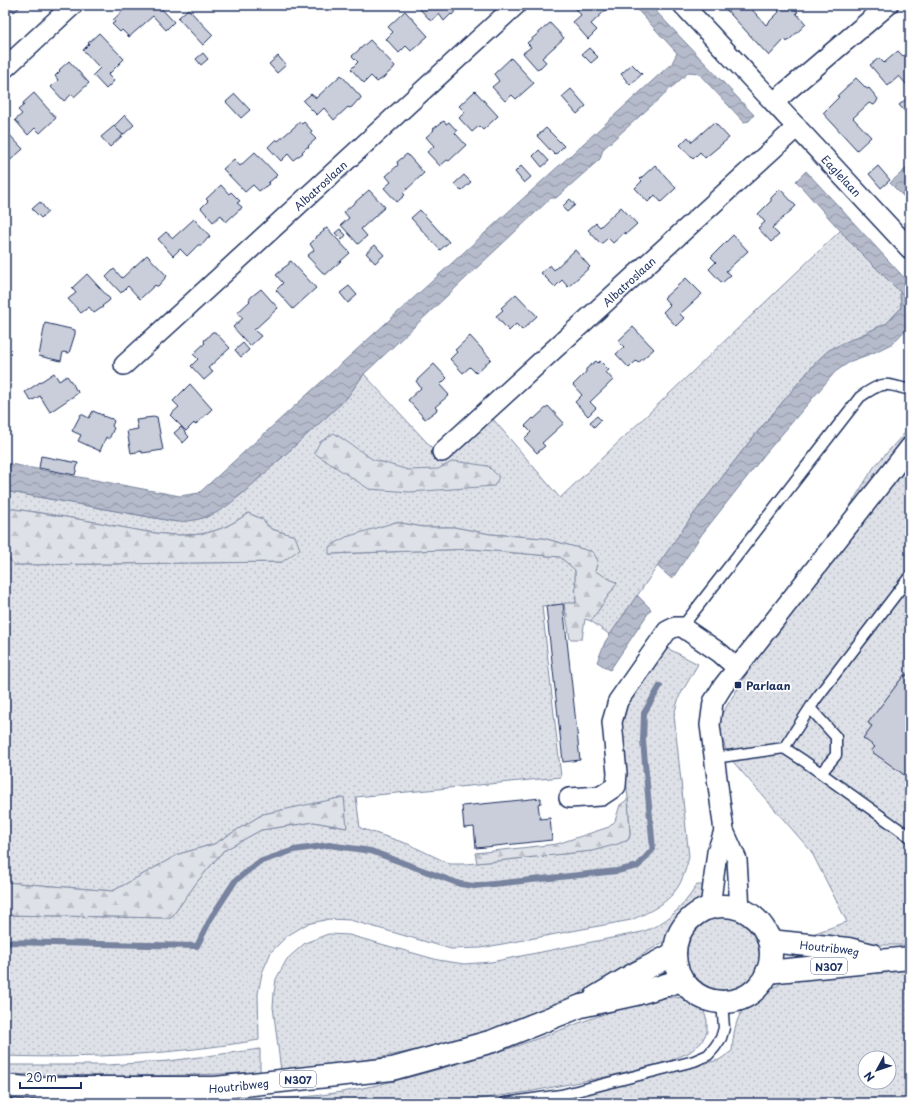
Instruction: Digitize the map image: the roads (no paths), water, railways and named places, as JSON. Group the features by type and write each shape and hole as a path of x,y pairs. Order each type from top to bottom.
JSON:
{"main road":[{"path":"725,906 740,909 753,917 763,927 769,941 771,956 767,972 760,984 749,994 736,1000 722,1002 699,996 682,980 676,967 675,953 678,938 685,925 696,914 710,908 725,906"},
{"name":"Houtribweg","path":"769,941 848,949 900,959"},
{"name":"Houtribweg","path":"5,1086 27,1088 215,1088 392,1069 493,1041 581,1006 633,975 675,953"},
{"name":"Houtribweg","path":"767,972 900,959"},
{"name":"Houtribweg","path":"581,1006 636,994 682,980"}],"street":[{"path":"5,68 73,5"},
{"name":"Albatroslaan","path":"124,365 516,5"},
{"name":"Eaglelaan","path":"683,5 910,249"},
{"path":"774,102 888,5"},
{"name":"Albatroslaan","path":"442,452 796,127"},
{"path":"740,909 737,860 724,831 714,758 710,725 713,702 723,686 910,447"},
{"path":"569,798 601,796 616,786 617,773 612,722 618,701 667,631 675,627 682,627 720,653 737,668"},
{"path":"710,908 717,852 724,831"}],"lane":[{"path":"682,627 860,397 875,386 888,384 910,390"},
{"path":"784,748 810,708 910,576"},
{"path":"810,708 836,737 836,755 820,773"},
{"path":"714,758 784,748 910,836"},
{"path":"505,1103 561,1095 694,1061 708,1055 716,1047 724,1028 722,1002"}],"water":[{"path":"633,5 650,5 754,115 749,121 744,122 698,73 689,72 603,149 600,159 556,198 551,198 364,374 346,399 242,494 226,507 212,515 197,520 177,522 5,491 5,463 180,496 199,493 672,63 677,53"},
{"path":"910,165 910,203 890,183"},
{"path":"806,171 910,284 910,325 893,343 873,353 851,361 835,372 765,454 702,534 672,579 657,566 690,519 750,441 816,362 829,350 887,323 901,308 900,292 855,247 796,181"},
{"path":"637,595 651,609 610,670 597,662 605,642"}],"waterway":[{"path":"5,942 197,946 211,918 235,881 259,862 294,850 329,845 371,851 460,884 474,886 617,871 638,866 653,849 643,741 644,713 660,686"}],"place":[{"name":"Parlaan","path":"738,685"}]}
